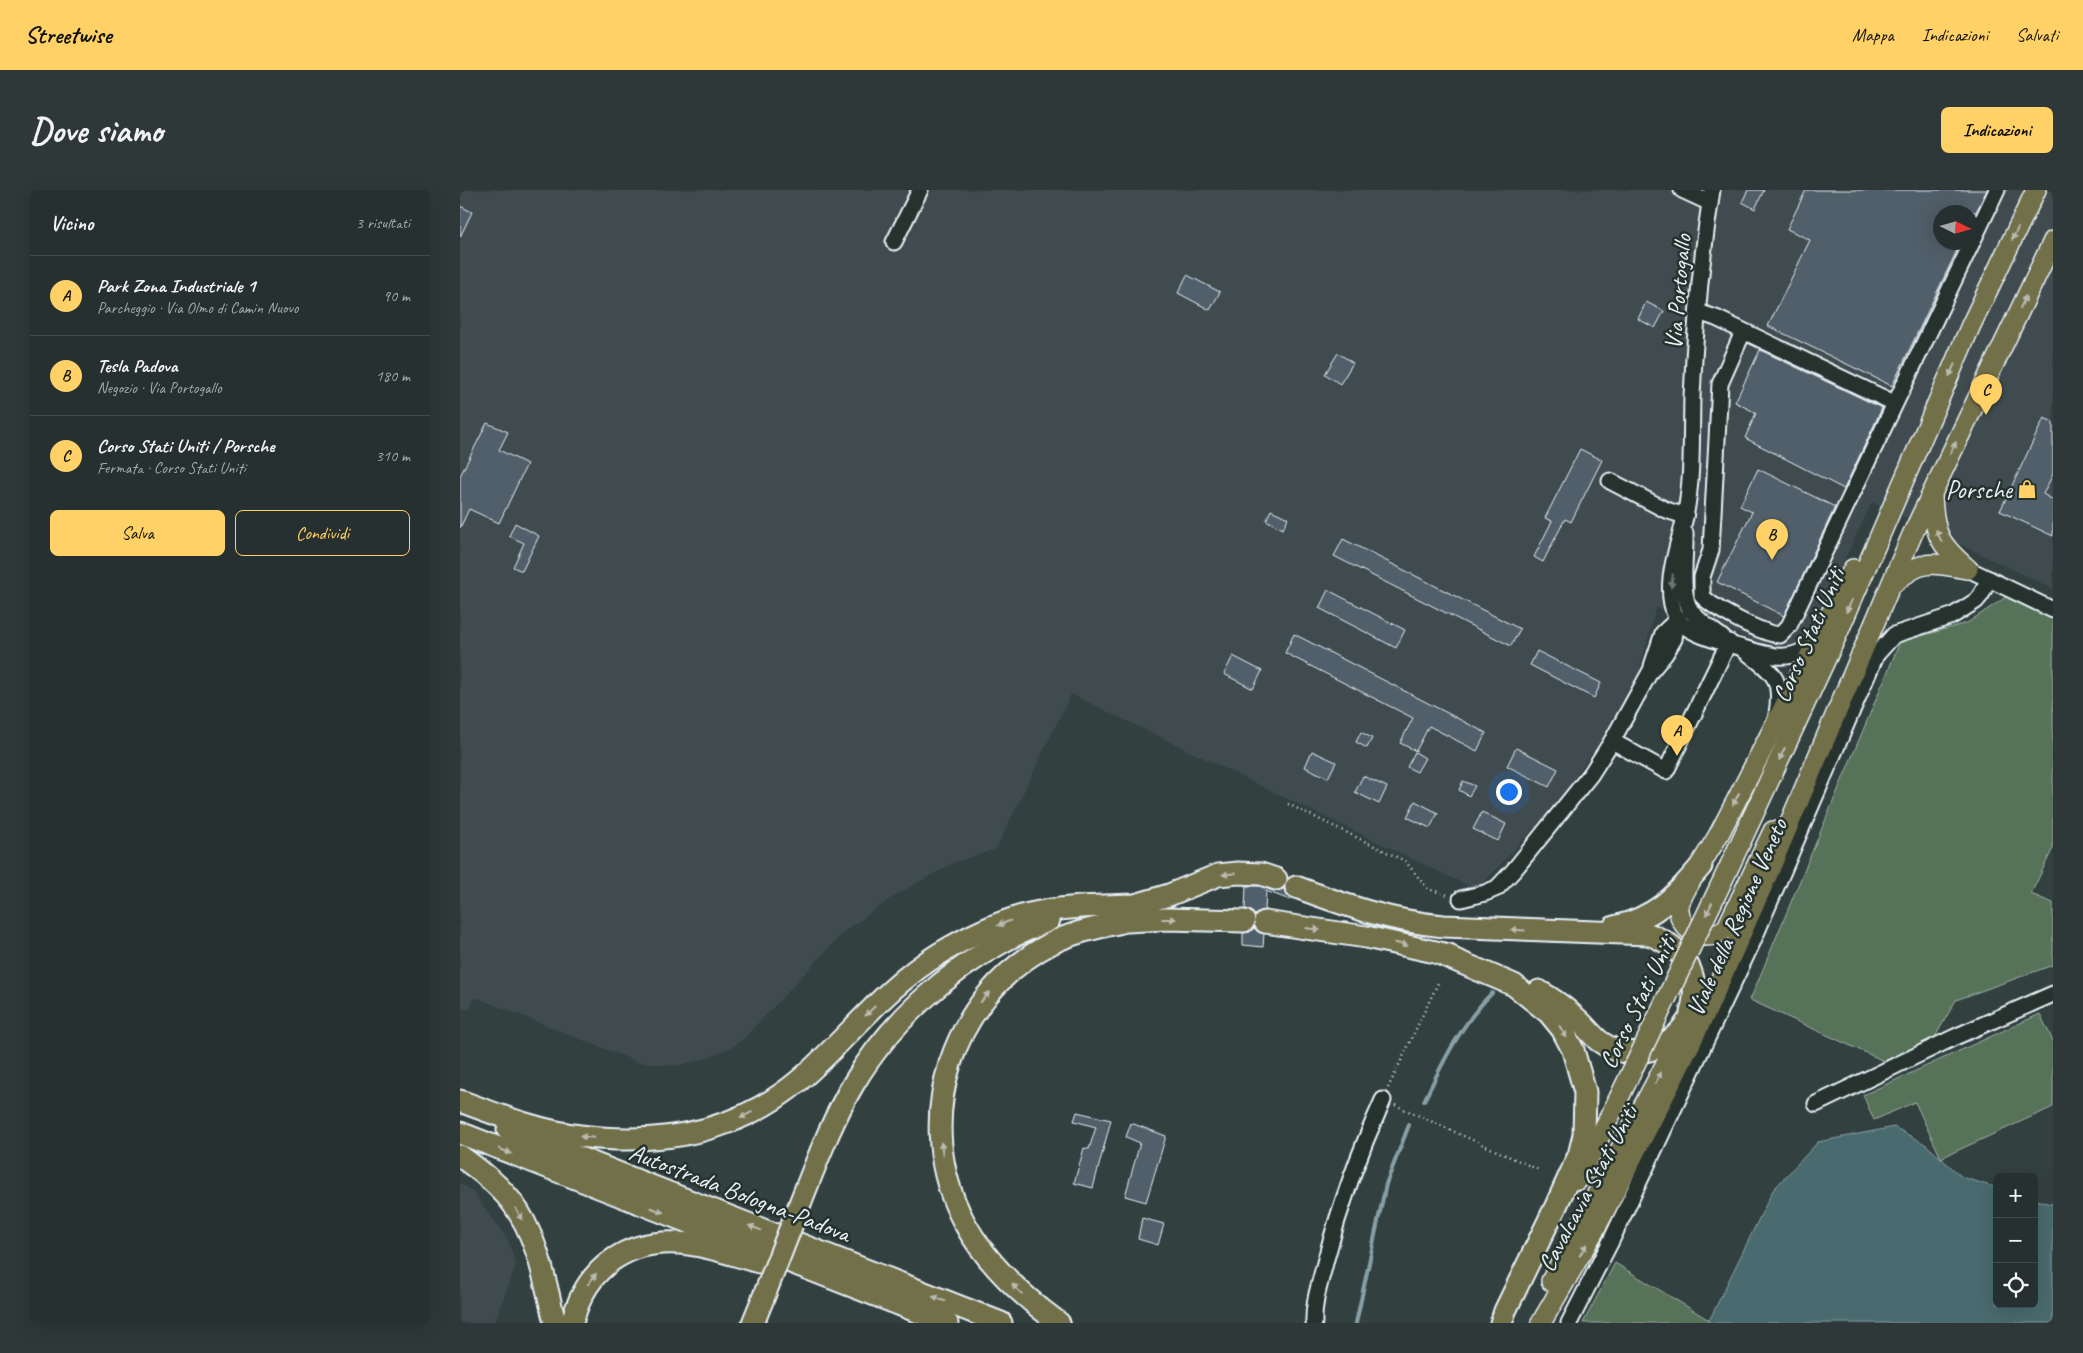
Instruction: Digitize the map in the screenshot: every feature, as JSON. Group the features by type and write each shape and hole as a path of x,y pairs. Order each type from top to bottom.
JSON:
{"highway":[{"path":"1567,932 1615,926 1642,918 1669,901 1701,866"},
{"path":"754,1323 828,1135 854,1083 881,1046 908,1014 936,988 1003,942 1058,916 1114,910 1138,905 1169,895 1218,875 1238,872 1254,874 1286,883 1346,906 1412,923 1567,932 1648,934 1668,943 1683,957 1694,979 1695,993 1689,1018 1676,1037 1662,1046 1644,1052 1624,1052 1600,1041 1562,1006 1521,981 1490,966 1366,937 1265,922"},
{"path":"460,1101 498,1115 579,1136 600,1138 652,1137 703,1131 746,1116 773,1100 801,1079 895,986 939,954 971,937 1006,922 1045,911 1080,907 1138,905"},
{"path":"1038,925 1166,919 1244,921"},
{"path":"1059,1323 1034,1304 1000,1272 980,1247 964,1222 947,1180 943,1159 940,1124 944,1089 948,1069 960,1036 976,1009 1000,981 1024,961 1053,943 1086,930 1121,922"},
{"path":"1436,952 1514,985 1549,1013 1562,1029 1573,1050 1584,1092 1584,1136 1579,1155 1501,1323"},
{"name":"Autostrada Bologna-Padova","path":"460,1112 1001,1323"},
{"name":"Autostrada Bologna-Padova","path":"460,1133 948,1323"},
{"path":"460,1156 488,1178 506,1196 526,1225 540,1264 555,1323"},
{"path":"572,1323 576,1307 585,1288 597,1272 611,1261 632,1250 665,1243 689,1244 796,1272 887,1299"}],"main road":[{"name":"Corso Stati Uniti","path":"1618,1098 1730,865 1840,627 1971,325 2036,190"},
{"path":"1916,449 1701,866 1681,899 1680,915 1688,929 1694,933 1708,936 1722,932 1731,920 1932,492 2053,240"},
{"path":"1932,492 1934,522 1938,534 1946,550 1968,570"},
{"path":"1892,584 1912,535"},
{"path":"1892,584 1907,572 1925,564 1940,564 1968,570"},
{"name":"Cavalcavia Stati Uniti","path":"1541,1323 1593,1232 1675,1075 1743,930 1892,584"},
{"path":"1530,1323 1689,1018 1740,914 1773,831"},
{"name":"Cavalcavia Stati Uniti","path":"1508,1323 1618,1098"}],"street":[{"path":"894,242 920,190"},
{"path":"1682,190 1711,197"},
{"path":"1743,332 1720,384 1711,550 1702,577 1702,596 1710,604 1761,629 1780,635 1789,626 1894,403 1998,190"},
{"name":"Via Portogallo","path":"1691,610 1686,599 1684,584 1685,516 1693,443 1692,398 1698,312 1711,197"},
{"path":"1698,312 1716,318 1894,403"},
{"path":"1610,481 1666,510 1685,516"},
{"name":"Via Portogallo","path":"1678,620 1671,605 1671,589 1676,550 1685,516"},
{"path":"1968,570 2053,610"},
{"name":"Viale della Regione Veneto","path":"1569,1323 1611,1241 1752,943 1876,655 1894,635 1952,616 1976,601 1989,579"},
{"path":"1462,899 1497,888 1514,870 1591,774 1612,741 1650,672 1665,654 1674,639 1678,620 1691,610 1698,618 1768,670 1778,682 1780,694 1776,719"},
{"path":"1678,620 1691,631 1708,638 1776,656 1788,656 1802,651 1822,632"},
{"path":"1612,741 1666,771 1735,645"},
{"path":"1816,1104 1955,1037 2053,994"},
{"path":"1314,1323 1313,1312 1340,1207 1361,1149 1383,1100"}],"path":[{"path":"1288,804 1405,861 1428,889 1462,899"},
{"path":"1438,983 1383,1100 1539,1170"}],"shaded area":[{"path":"460,190 2053,190 2053,589 1872,502 1804,643 1777,651 1713,623 1705,616 1656,608 1639,672 1612,724 1557,803 1477,890 1071,694 996,849 955,862 897,894 844,932 742,1040 731,1047 705,1059 679,1065 638,1062 475,997 469,1010 460,1007"},
{"path":"460,1183 473,1192 508,1240 516,1265 494,1323 460,1323"}],"green space":[{"path":"2009,595 2053,618 2053,848 2031,894 2053,903 2053,965 1956,1000 1935,1037 1886,1062 1750,1000 1900,642 1967,623"},
{"path":"2040,1014 2053,1041 2053,1107 1941,1158 1915,1102 1874,1120 1863,1095"},
{"path":"1615,1263 1709,1320 1708,1323 1583,1323"}],"water":[{"path":"1894,1127 1925,1144 1962,1177 1993,1187 1993,1308 2038,1308 2038,1200 2050,1204 2053,1203 2053,1323 1708,1323 1773,1190 1818,1142"}],"building":[{"path":"1748,190 1764,190 1755,209 1742,202"},
{"path":"1806,190 1987,190 1978,208 1978,205 1933,205 1933,250 1957,250 1892,386 1768,326 1810,240 1787,229"},
{"path":"460,206 472,212 460,237"},
{"path":"1187,275 1220,292 1210,310 1178,293"},
{"path":"1646,302 1664,311 1655,328 1638,319"},
{"path":"1760,350 1882,408 1844,489 1745,438 1756,413 1735,402"},
{"path":"1338,353 1353,363 1340,384 1325,374"},
{"path":"2044,418 2053,422 2053,474 2043,494 2053,500 2053,536 2000,511"},
{"path":"487,423 508,432 499,450 527,464 499,523 469,509 460,528 460,476"},
{"path":"1580,449 1602,460 1571,522 1565,519 1543,562 1534,557 1552,521 1545,518"},
{"path":"1758,469 1835,507 1784,616 1717,582 1752,512 1740,506"},
{"path":"1271,510 1288,518 1283,529 1266,520"},
{"path":"515,523 539,536 522,571 513,567 524,543 509,536"},
{"path":"1343,539 1520,629 1511,646 1334,556"},
{"path":"1328,590 1405,630 1396,648 1319,608"},
{"path":"1294,634 1486,733 1477,751 1429,726 1416,751 1400,743 1413,718 1285,653"},
{"path":"1537,651 1601,683 1594,698 1530,665"},
{"path":"1233,656 1262,671 1253,689 1224,674"},
{"path":"1361,732 1372,738 1367,748 1356,742"},
{"path":"1516,748 1558,769 1549,787 1507,766"},
{"path":"1312,751 1336,762 1328,778 1305,767"},
{"path":"1415,752 1425,758 1417,772 1407,767"},
{"path":"1363,776 1387,787 1379,804 1355,792"},
{"path":"1463,781 1475,786 1469,796 1459,790"},
{"path":"1415,801 1438,813 1430,828 1407,817"},
{"path":"1482,812 1506,824 1498,841 1473,829"},
{"path":"1246,886 1259,886 1273,891 1284,889 1286,895 1291,898 1290,900 1266,891 1265,910 1255,915 1250,910 1245,909"},
{"path":"1254,928 1264,934 1263,947 1243,945 1243,933 1250,932"},
{"path":"1077,1112 1111,1120 1093,1188 1074,1183 1084,1148 1089,1149 1096,1127 1074,1121"},
{"path":"1131,1123 1166,1136 1146,1202 1125,1196 1140,1143 1126,1137"},
{"path":"1142,1218 1164,1224 1158,1245 1138,1239"}],"waterway":[{"path":"1424,1101 1462,1031 1471,1017 1492,993"},
{"path":"1356,1323 1386,1184 1409,1125"}],"place":[{"name":"Corso Stati Uniti / Porsche","path":"1986,415"},
{"name":"Porsche","path":"2027,489"},
{"name":"Tesla Padova","path":"1772,560"},
{"name":"Park Zona Industriale 1","path":"1677,756"}]}
